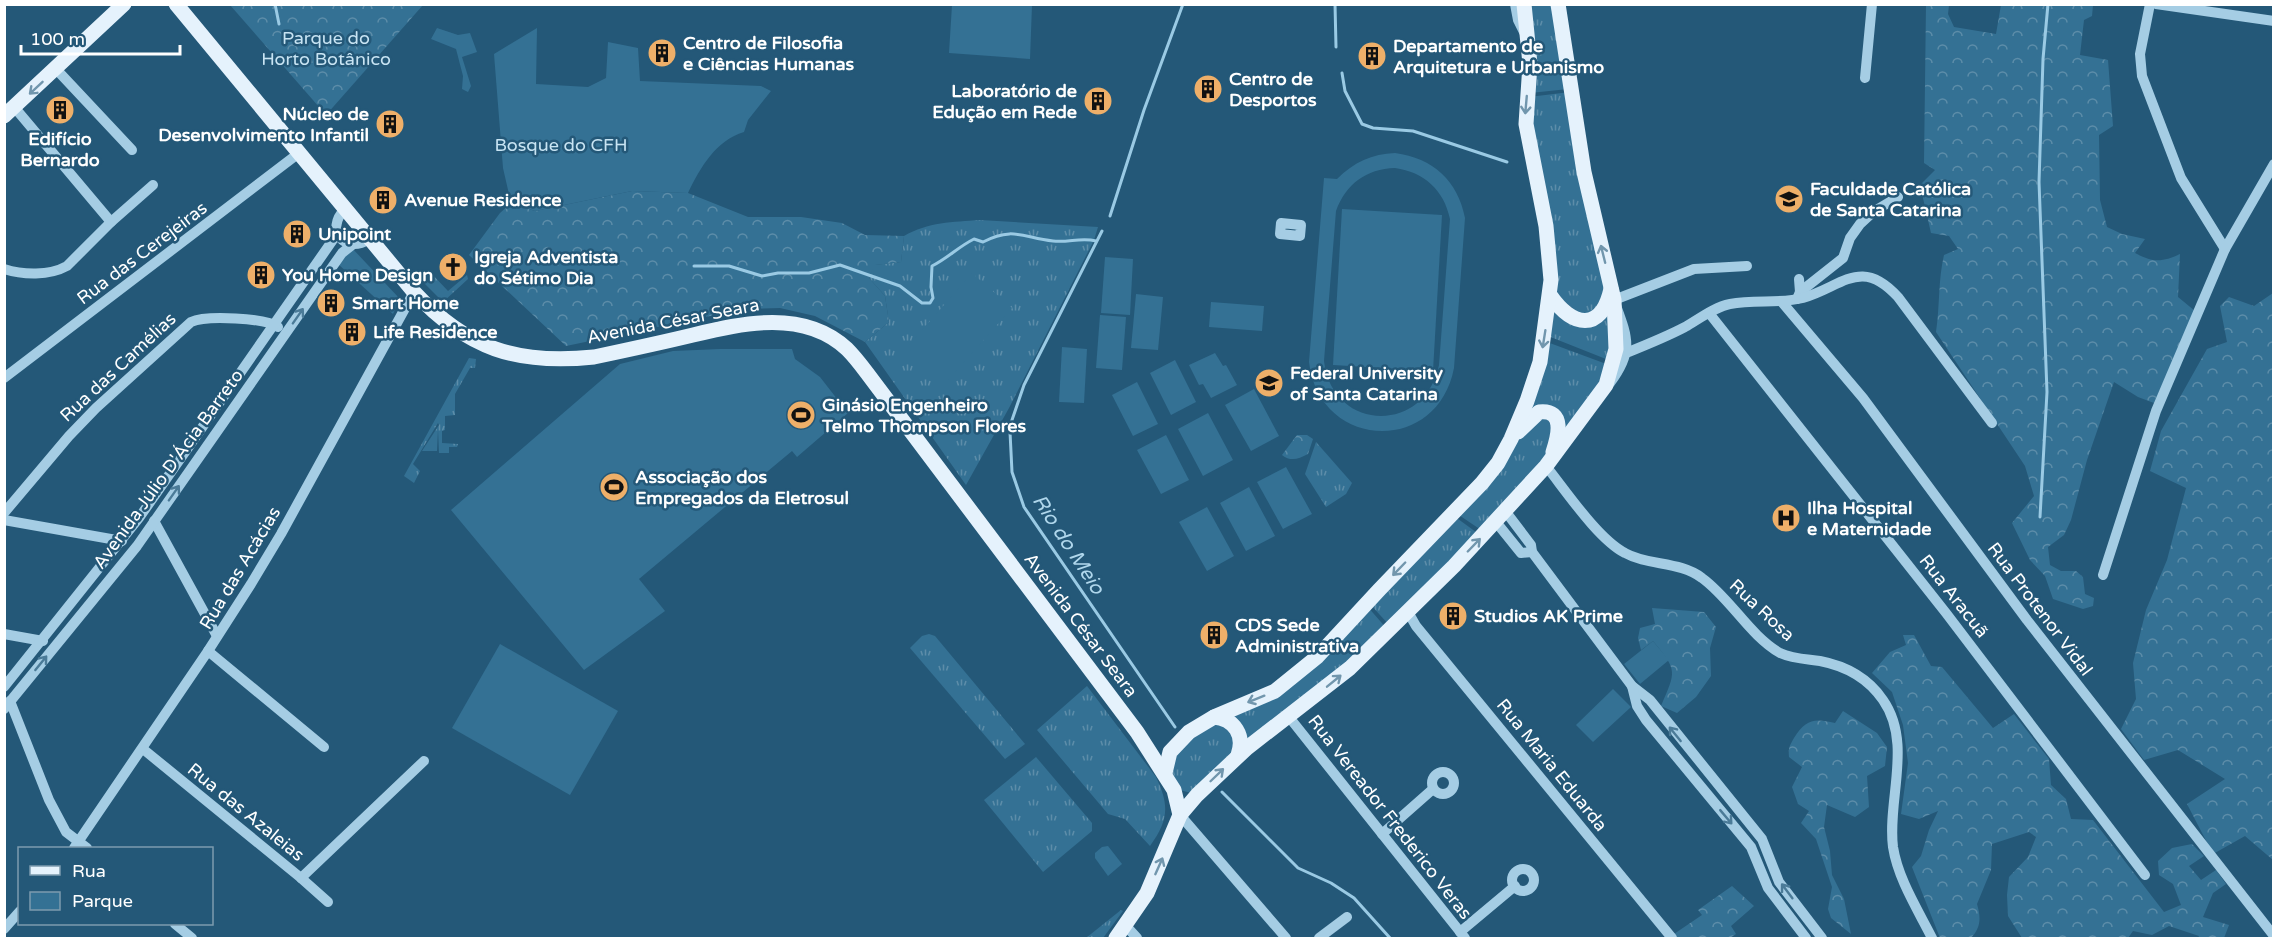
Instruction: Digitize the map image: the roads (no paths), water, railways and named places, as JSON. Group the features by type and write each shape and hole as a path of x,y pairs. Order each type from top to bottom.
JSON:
{"main road":[{"path":"8,112 124,4"},
{"name":"Avenida César Seara","path":"176,4 414,292 446,322 482,345 537,358 573,359 594,357 757,322 794,324 814,330 846,348 1137,732 1165,772 1174,790 1180,814"},
{"path":"1165,772 1167,760 1174,746 1190,732 1214,717 1275,691 1317,657 1482,483 1498,463 1511,439 1540,362 1551,295 1548,242 1526,124 1530,64 1524,4"},
{"path":"1121,932 1147,892 1180,814 1238,755 1350,668 1501,517 1547,464 1601,394 1611,373 1616,349 1613,294 1584,172 1558,4"},
{"path":"1551,295 1560,310 1570,316 1591,320 1599,316 1613,294"},
{"path":"1511,439 1539,412 1551,413 1558,420 1559,429 1547,464"},
{"path":"1214,717 1226,720 1235,727 1240,738 1238,755"},
{"name":"Avenida César Seara","path":"1137,732 1161,746 1174,746"},
{"path":"1174,790 1197,795"}],"street":[{"path":"1515,4 1518,20 1528,40"},
{"path":"1865,78 1872,4"},
{"path":"2150,4 2140,54 2142,76 2175,164 2225,249"},
{"path":"2156,4 2274,21"},
{"path":"56,69 132,150"},
{"path":"8,112 111,222"},
{"name":"Rua das Cerejeiras","path":"4,378 299,153"},
{"path":"2103,575 2156,411 2225,249 2274,164"},
{"path":"4,269 37,273 59,271 153,185"},
{"path":"1626,353 1730,304 1781,301 1798,295 1843,258 1850,238 1860,224 1873,212 1898,197"},
{"name":"Avenida Júlio D'Ácia Barreto","path":"5,686 122,541 337,234 338,216 345,209"},
{"path":"337,234 343,241 352,245 362,244 369,239"},
{"name":"Avenida Júlio D'Ácia Barreto","path":"10,701 95,598 154,521 342,253 352,245"},
{"path":"1601,394 1621,367 1626,353 1625,333 1613,294 1694,269 1747,266"},
{"path":"1798,295 1804,298 1850,277 1863,276 1890,288 1908,308 1992,423"},
{"path":"1798,295 1799,279"},
{"name":"Rua das Acácias","path":"80,846 208,651 281,534 414,292"},
{"name":"Rua Protenor Vidal","path":"1781,301 1863,398 2027,620 2274,936"},
{"name":"Rua Aracuã","path":"1709,314 1946,613 2145,875"},
{"name":"Rua das Camélias","path":"4,513 89,415 191,322 203,318 249,320 274,324 286,333"},
{"name":"Rua Rosa","path":"1547,464 1602,535 1625,554 1684,569 1701,576 1773,648 1790,657 1848,669 1868,681 1885,702 1893,721 1897,743 1893,799 1893,848 1902,876 1932,939"},
{"path":"1501,517 1521,553 1532,552 1632,686 1650,700 1762,839 1779,882 1821,939"},
{"path":"4,520 122,541"},
{"path":"154,521 217,636"},
{"path":"85,588 95,598"},
{"name":"Rua Maria Eduarda","path":"1408,612 1416,626 1667,937"},
{"path":"4,634 43,640"},
{"path":"208,651 324,747"},
{"path":"5,686 49,800 66,832 80,846"},
{"path":"1632,686 1637,706 1646,720 1751,847 1768,888 1805,936 1813,927"},
{"name":"Rua Vereador Frederico Veras","path":"1289,717 1462,935"},
{"name":"Rua das Azaleias","path":"143,749 328,902"},
{"path":"301,878 424,761"},
{"path":"1702,788 1712,779"},
{"path":"1382,834 1433,789"},
{"path":"1180,814 1286,939"},
{"path":"1751,847 1762,839"},
{"path":"1462,935 1515,886"},
{"path":"4,929 18,914"},
{"path":"1319,939 1335,934 1347,917"},
{"path":"176,925 192,939"},
{"path":"1121,932 1137,939"}],"waterway":[{"path":"275,4 279,24"},
{"name":"Rio do Meio","path":"1110,216 1144,110 1183,4"},
{"path":"1335,4 1336,47"},
{"path":"2040,517 2047,392 2039,182 2043,59 2048,4"},
{"path":"1342,73 1345,91 1362,124 1373,128 1413,131 1507,162"},
{"name":"Rio do Meio","path":"1102,231 1024,385 1010,432 1012,472 1024,507 1175,727"},
{"path":"694,266 729,266 762,276 778,273 809,273 840,265 900,286 922,303 930,303 933,298 932,266 974,239 983,242 993,237 1018,234 1053,241 1096,241"},
{"name":"Rio do Meio","path":"1222,792 1298,868 1331,883 1354,898 1390,938"}],"place":[{"name":"Centro de Filosofia e Ciências Humanas","path":"662,53"},
{"name":"Departamento de Arquitetura e Urbanismo","path":"1372,56"},
{"name":"Centro de Desportos","path":"1208,89"},
{"name":"Laboratório de Edução em Rede","path":"1098,101"},
{"name":"Edifício Bernardo","path":"60,110"},
{"name":"Núcleo de Desenvolvimento Infantil","path":"390,124"},
{"name":"Faculdade Católica de Santa Catarina","path":"1789,199"},
{"name":"Avenue Residence","path":"383,200"},
{"name":"Unipoint","path":"297,234"},
{"name":"Igreja Adventista do Sétimo Dia","path":"453,267"},
{"name":"You Home Design","path":"261,275"},
{"name":"Smart Home","path":"331,303"},
{"name":"Life Residence","path":"352,332"},
{"name":"Federal University of Santa Catarina","path":"1269,383"},
{"name":"Ginásio Engenheiro Telmo Thompson Flores","path":"801,415"},
{"name":"Associação dos Empregados da Eletrosul","path":"614,487"},
{"name":"Ilha Hospital e Maternidade","path":"1786,518"},
{"name":"Studios AK Prime","path":"1453,616"},
{"name":"CDS Sede Administrativa","path":"1214,635"}],"park label":[{"name":"Parque do Horto Botânico","path":"326,48"},
{"name":"Bosque do CFH","path":"561,145"}]}
